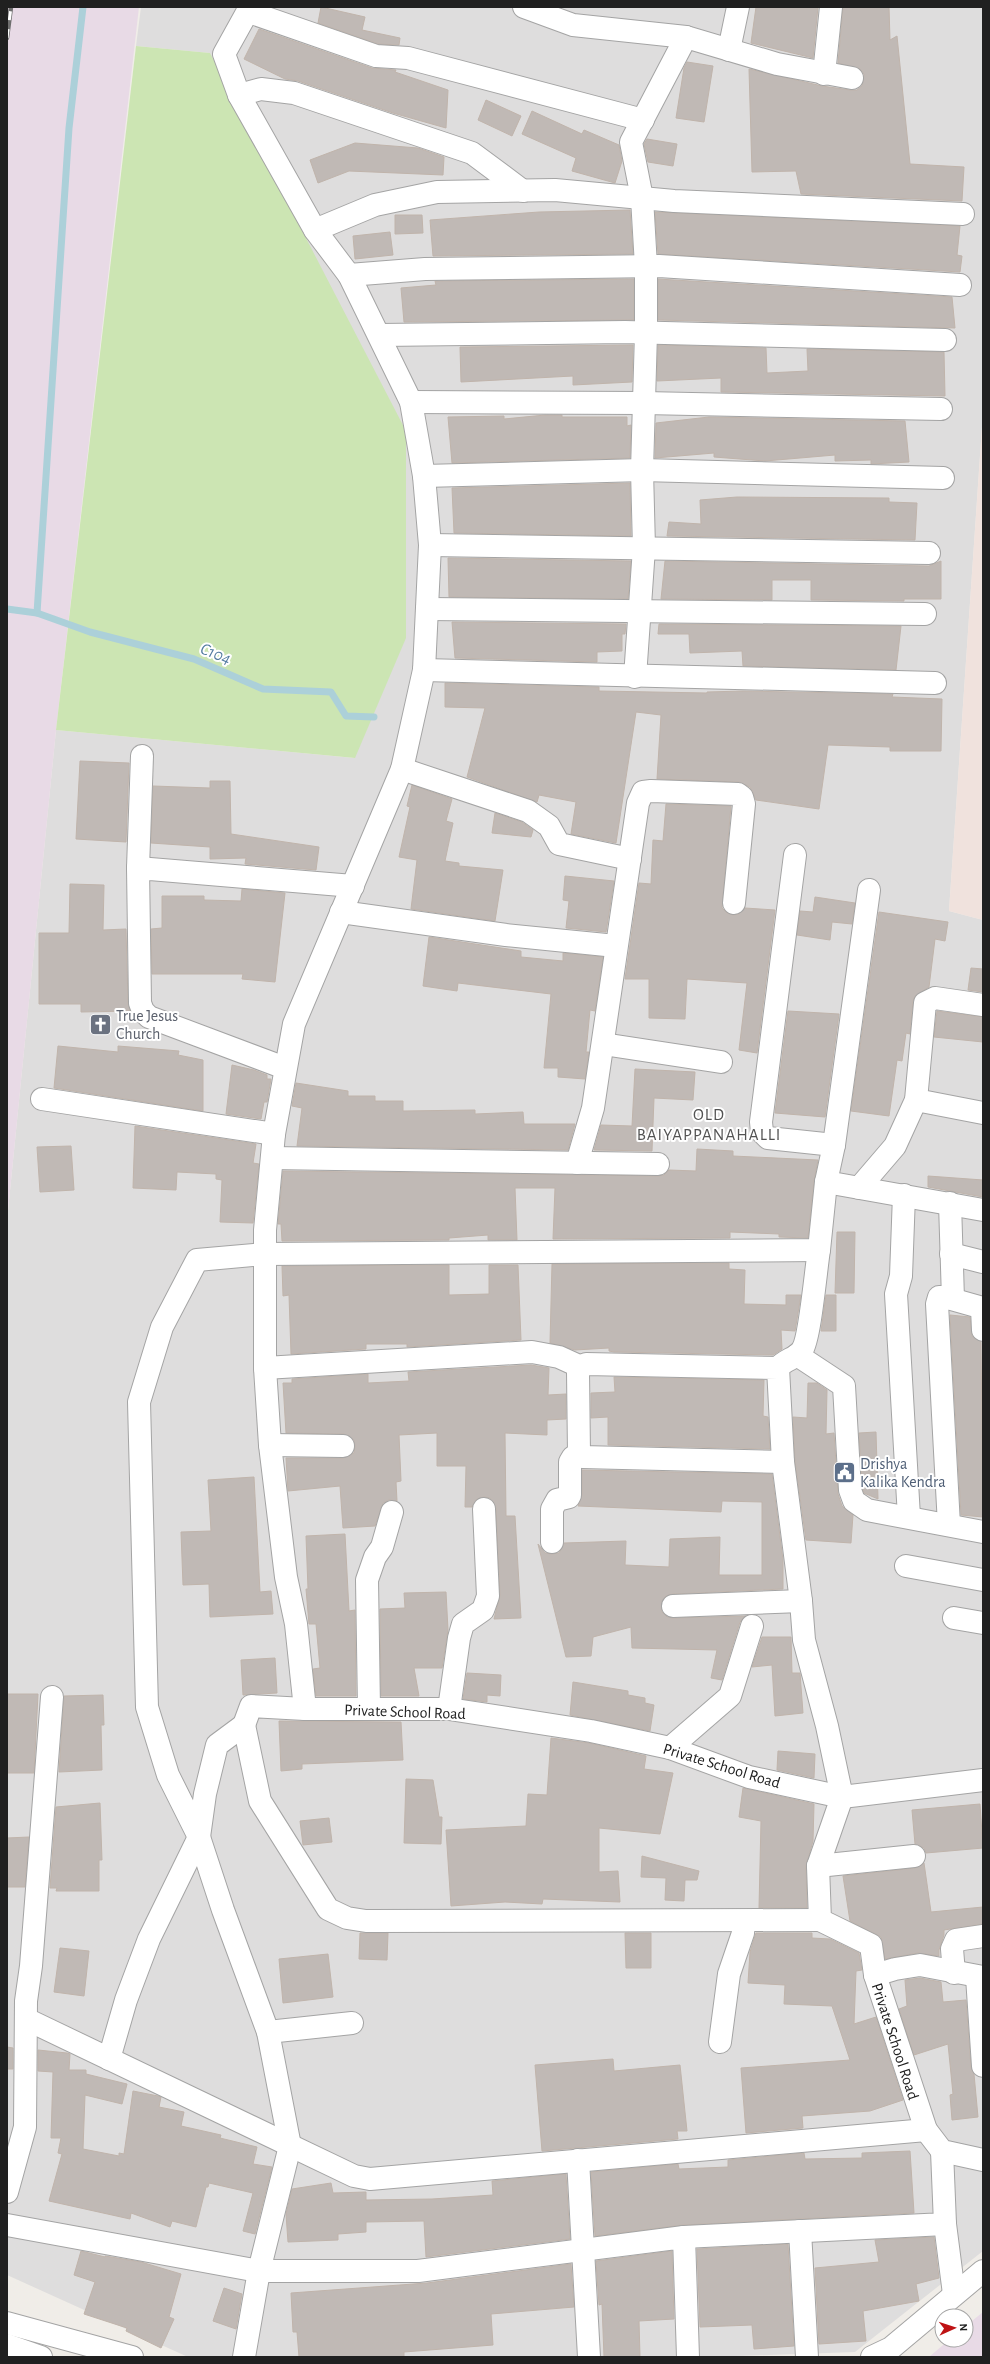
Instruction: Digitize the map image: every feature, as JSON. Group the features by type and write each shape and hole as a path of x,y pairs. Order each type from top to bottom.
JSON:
{"street":[{"path":"524,7 573,25 686,37 729,50 824,74 852,78"},
{"path":"729,50 738,7"},
{"path":"824,74 831,7"},
{"path":"304,1709 296,1624 286,1577 270,1445 265,1368 264,1254 274,1134 294,1024 402,769 424,670 430,546 424,476 411,402 380,335 349,275 315,230 239,94 224,54 250,9 376,56 408,58 643,120"},
{"path":"634,677 644,548 642,470 646,333 646,266 642,198 631,142 686,37"},
{"path":"239,94 261,89 294,93 472,153 523,191"},
{"path":"315,230 375,206 437,192 555,190 642,198 963,214"},
{"path":"349,275 425,270 646,266 960,285"},
{"path":"380,335 646,333 945,340"},
{"path":"411,402 644,402 941,409"},
{"path":"424,476 642,470 944,478"},
{"path":"430,546 929,553"},
{"path":"427,610 925,614"},
{"path":"424,670 634,677 934,683"},
{"path":"142,756 138,868 140,1003 149,1017 285,1068"},
{"path":"402,769 528,811 549,826 559,844 630,859"},
{"path":"577,1163 593,1108 638,803 643,792 738,794 742,797 744,804 734,903"},
{"path":"795,855 762,1114 762,1132 768,1138 834,1145"},
{"path":"138,868 353,886"},
{"path":"579,1454 578,1372 581,1367 586,1364 778,1368 787,1359 797,1355 806,1342 819,1250 826,1182 834,1145 869,890"},
{"path":"341,912 506,935 616,946"},
{"path":"860,1188 894,1146 916,1100 925,1003 935,998 983,1005"},
{"path":"603,1044 721,1062"},
{"path":"42,1099 274,1134"},
{"path":"916,1100 983,1112"},
{"path":"272,1158 658,1164"},
{"path":"826,1182 983,1210"},
{"path":"904,1195 901,1276 896,1294 909,1517"},
{"path":"950,1203 953,1299"},
{"path":"244,2357 259,2271 290,2146 268,2032 223,1910 199,1837 168,1775 147,1708 139,1402 162,1327 197,1260 264,1254 819,1250"},
{"path":"951,1254 983,1262"},
{"path":"949,1525 937,1304 939,1297 953,1299 983,1308 983,1330"},
{"path":"265,1368 532,1352 559,1357 581,1367"},
{"path":"797,1355 844,1386 850,1490 854,1501 867,1510 983,1532"},
{"path":"109,2059 126,2000 149,1939 199,1837 205,1794 217,1745 244,1725 260,1801 328,1909 347,1918 366,1921 820,1920 818,1866 842,1797 827,1726 804,1640 801,1600 783,1462 778,1368"},
{"path":"270,1445 343,1446"},
{"path":"579,1454 582,1457 783,1462"},
{"path":"552,1542 552,1509 557,1500 569,1498 570,1462 573,1457 579,1454"},
{"path":"449,1709 459,1638 463,1624 483,1610 488,1596 484,1509"},
{"path":"369,1709 366,1580 375,1557 382,1547 392,1512"},
{"path":"906,1566 983,1580"},
{"path":"672,1606 801,1600"},
{"path":"954,1618 983,1623"},
{"path":"670,1748 730,1696 752,1626"},
{"path":"7,2192 25,2128 26,2019 52,1697"},
{"name":"Private School Road","path":"244,1725 251,1706 304,1709 449,1709 592,1731 670,1748 749,1777 842,1797 983,1780"},
{"path":"818,1866 914,1856"},
{"name":"Private School Road","path":"820,1920 871,1945 874,1975 926,2130 942,2151"},
{"path":"720,2042 730,1974 743,1933 744,1921"},
{"path":"954,1973 952,1949 956,1940 983,1936"},
{"path":"874,1975 895,1969 920,1965 980,1977 983,2066"},
{"path":"26,2019 354,2176 370,2179 926,2130"},
{"path":"268,2032 352,2023"},
{"path":"954,2294 945,2224 942,2151 983,2160"},
{"path":"578,2160 589,2357"},
{"path":"7,2225 259,2271 418,2271 684,2237 945,2224"},
{"path":"800,2231 807,2357"},
{"path":"684,2237 688,2357"},
{"path":"872,2357 891,2348 983,2271"},
{"path":"7,2323 132,2357"},
{"path":"7,2345 41,2357"}],"shaded area":[{"path":"7,7 139,7 56,730 7,1221"},
{"path":"141,7 983,7 983,412 949,911 983,920 983,2251 855,2352 709,2357 188,2357 7,2275 7,1221 56,730 354,758 210,53 136,46"},
{"path":"983,412 983,920 949,911"},
{"path":"983,2312 983,2357 929,2357 940,2348 974,2348 974,2319"}],"green space":[{"path":"136,46 210,53 406,431 406,638 355,758 56,730"}],"building":[{"path":"321,7 365,17 362,30 400,38 399,45 378,44 318,23"},
{"path":"756,7 818,7 813,58 751,43"},
{"path":"843,7 889,7 890,40 897,36 910,164 964,167 962,201 801,194 796,171 752,172 749,69 822,86 857,90 862,86 864,74 860,69 838,63"},
{"path":"259,29 372,68 396,70 395,72 448,90 446,128 393,113 298,81 285,79 244,59"},
{"path":"687,62 713,66 704,122 676,118 684,68"},
{"path":"486,100 521,116 512,136 478,120"},
{"path":"532,111 582,134 584,130 619,145 622,161 615,183 572,171 576,158 522,134"},
{"path":"647,139 677,144 673,166 648,162 644,144"},
{"path":"355,143 418,148 444,157 443,175 349,171 318,183 310,160"},
{"path":"630,210 633,254 433,256 430,220 539,212"},
{"path":"655,212 960,226 957,255 962,256 960,272 658,254"},
{"path":"395,215 422,215 423,233 395,234"},
{"path":"390,232 393,255 355,259 353,236"},
{"path":"634,279 634,320 404,322 401,288 436,285 435,281"},
{"path":"658,279 952,297 955,328 658,320"},
{"path":"633,345 632,382 573,385 573,376 461,382 460,347"},
{"path":"658,345 766,348 767,373 808,371 807,349 944,352 945,396 721,392 721,378 657,381"},
{"path":"562,415 562,417 627,417 627,426 631,425 630,458 452,463 448,417 504,416 504,419"},
{"path":"709,417 905,421 909,462 871,464 871,460 835,461 835,455 765,461 714,457 714,453 655,458 656,423"},
{"path":"630,483 631,536 454,533 452,488"},
{"path":"737,497 889,498 889,502 917,503 915,540 667,536 669,522 701,524 700,500"},
{"path":"448,558 631,561 628,599 449,597"},
{"path":"665,561 929,566 941,561 941,599 904,599 904,601 811,600 811,580 772,580 772,600 661,599"},
{"path":"452,622 626,624 625,634 622,634 622,651 597,652 597,662 455,658"},
{"path":"659,624 901,626 896,670 743,666 742,651 690,653 689,634 658,634"},
{"path":"445,683 599,687 599,691 707,693 743,691 893,694 892,697 942,699 941,751 890,751 890,747 828,745 819,809 756,800 750,787 739,782 657,779 661,715 636,712 616,843 571,834 576,802 539,795 537,802 467,777 485,708 445,707"},
{"path":"80,761 129,763 126,842 76,839"},
{"path":"210,781 230,781 231,834 319,847 316,870 245,864 246,858 210,859 210,847 151,843 153,786 210,788"},
{"path":"412,785 452,799 446,821 453,823 445,861 459,863 459,866 503,870 495,921 411,909 417,860 399,857 410,807 407,806"},
{"path":"666,804 731,806 722,908 727,913 733,915 739,914 745,908 775,910 757,1053 739,1050 747,983 687,979 685,1019 649,1018 649,979 625,979 639,883 651,884 653,840 663,841"},
{"path":"495,813 522,822 533,830 531,837 492,833"},
{"path":"565,876 614,881 606,932 566,928 569,901 563,900"},
{"path":"70,884 104,885 103,930 126,929 128,1003 130,1011 81,1012 81,1004 39,1004 39,933 69,933"},
{"path":"242,889 285,893 275,982 242,979 243,974 152,974 151,929 162,928 162,896 204,896 204,900 241,901"},
{"path":"815,897 855,903 852,924 832,922 830,940 797,935 800,911 813,912"},
{"path":"879,912 948,922 945,941 935,939 929,987 915,996 913,1001 910,1034 906,1033 902,1061 897,1060 889,1116 851,1111"},
{"path":"429,937 521,951 521,957 563,961 563,953 603,957 595,1011 590,1010 586,1052 589,1052 585,1079 558,1077 558,1068 544,1068 551,994 458,983 457,991 423,986"},
{"path":"971,968 983,969 983,992 968,990"},
{"path":"788,1011 839,1014 825,1117 775,1113"},
{"path":"937,1011 983,1017 983,1042 934,1037"},
{"path":"58,1046 118,1052 118,1046 179,1051 178,1055 203,1060 203,1111 54,1088"},
{"path":"232,1065 254,1070 267,1075 267,1079 271,1079 267,1102 264,1102 261,1119 226,1114"},
{"path":"635,1069 695,1072 693,1100 654,1098 652,1151 594,1150 601,1125 632,1126"},
{"path":"296,1083 348,1091 348,1096 375,1096 375,1101 403,1101 403,1111 475,1110 475,1114 523,1112 524,1124 575,1124 568,1150 297,1146 302,1108 292,1106"},
{"path":"135,1126 256,1144 253,1163 259,1164 253,1223 220,1222 222,1180 216,1179 216,1174 177,1172 176,1190 133,1188"},
{"path":"71,1146 74,1190 40,1192 37,1147"},
{"path":"697,1149 733,1151 733,1156 818,1160 814,1181 808,1238 779,1237 779,1234 730,1232 730,1238 553,1239 555,1188 515,1188 517,1240 488,1240 488,1235 449,1238 449,1240 282,1241 281,1224 278,1224 283,1171 658,1176 664,1175 669,1170 696,1171"},
{"path":"928,1176 983,1180 983,1197 928,1187"},
{"path":"837,1232 855,1232 854,1293 835,1293"},
{"path":"729,1263 729,1269 745,1270 744,1304 786,1305 786,1295 801,1295 795,1331 781,1330 782,1349 773,1355 614,1352 609,1351 609,1348 575,1350 550,1343 552,1264"},
{"path":"449,1265 449,1295 489,1294 489,1265 518,1265 521,1340 407,1347 407,1344 366,1344 366,1349 291,1354 289,1295 283,1296 282,1266"},
{"path":"826,1295 836,1295 836,1331 821,1331"},
{"path":"950,1315 970,1317 972,1336 981,1342 983,1517 961,1515"},
{"path":"531,1365 549,1368 548,1395 566,1394 566,1419 547,1420 547,1435 505,1433 506,1516 515,1516 521,1618 494,1619 500,1595 496,1508 490,1498 484,1497 477,1499 472,1507 465,1507 466,1466 437,1466 437,1433 399,1435 401,1481 396,1482 397,1501 389,1500 383,1503 375,1526 343,1528 340,1486 288,1491 286,1458 343,1458 354,1453 355,1446 354,1440 344,1434 286,1433 283,1383 292,1383 292,1379 368,1374 368,1383 409,1381 408,1372"},
{"path":"614,1377 764,1380 763,1416 768,1417 770,1449 608,1445 608,1417 591,1418 591,1393 615,1392"},
{"path":"808,1383 817,1383 827,1390 826,1434 834,1433 838,1494 842,1506 853,1515 851,1543 806,1540 795,1461 793,1417 807,1418"},
{"path":"876,1432 878,1499 864,1493 862,1487 859,1433"},
{"path":"582,1470 772,1474 783,1560 783,1589 673,1594 666,1596 662,1601 662,1612 667,1617 746,1616 740,1622 722,1680 711,1678 717,1650 632,1648 631,1627 593,1637 591,1656 566,1657 538,1544 545,1553 552,1554 559,1553 564,1543 626,1541 625,1565 669,1567 670,1539 720,1537 719,1575 762,1575 762,1502 722,1501 721,1512 578,1506 582,1495"},
{"path":"254,1477 260,1592 271,1591 273,1614 210,1617 209,1584 183,1585 181,1532 211,1531 208,1480"},
{"path":"345,1534 349,1611 355,1610 356,1696 316,1696 313,1669 320,1668 316,1624 309,1624 306,1589 308,1589 306,1536"},
{"path":"446,1592 448,1630 442,1668 414,1668 419,1696 381,1696 380,1609 405,1608 404,1593"},
{"path":"762,1637 791,1637 792,1673 800,1673 803,1713 775,1716 772,1665 752,1667"},
{"path":"275,1658 277,1693 243,1695 241,1660"},
{"path":"467,1673 501,1675 500,1696 487,1695 487,1702 463,1699"},
{"path":"573,1682 628,1691 628,1695 645,1698 645,1703 654,1705 650,1731 570,1715"},
{"path":"7,1694 38,1694 34,1773 7,1773"},
{"path":"103,1695 104,1725 101,1725 102,1770 59,1772 64,1696"},
{"path":"279,1721 401,1722 403,1760 302,1764 302,1769 281,1771"},
{"path":"551,1738 589,1743 646,1756 644,1769 673,1773 660,1834 599,1828 599,1872 618,1871 620,1902 543,1899 542,1904 505,1902 451,1906 446,1830 526,1826 528,1794 547,1795"},
{"path":"778,1751 815,1754 814,1778 777,1770"},
{"path":"406,1779 433,1780 439,1817 442,1817 441,1844 404,1843"},
{"path":"743,1788 814,1804 813,1841 806,1866 807,1908 759,1908 761,1821 739,1817"},
{"path":"100,1803 102,1860 99,1860 99,1891 56,1891 57,1888 50,1888 56,1807"},
{"path":"980,1804 983,1848 926,1853 924,1848 915,1844 912,1810"},
{"path":"329,1818 332,1842 303,1845 300,1821"},
{"path":"29,1837 25,1887 7,1887 7,1838"},
{"path":"642,1856 699,1871 697,1880 685,1880 684,1901 665,1900 666,1878 641,1877"},
{"path":"924,1863 931,1912 983,1907 983,1924 944,1930 939,1956 918,1953 885,1959 881,1937 850,1921 843,1876 915,1868"},
{"path":"360,1933 388,1933 387,1960 359,1959"},
{"path":"625,1933 651,1933 651,1968 626,1968"},
{"path":"756,1933 812,1933 812,1938 830,1939 859,1953 862,1970 856,1971 854,2024 876,2017 903,2100 870,2111 802,2116 803,2128 746,2133 741,2068 850,2060 832,2006 784,2004 785,1985 748,1983 750,1952"},
{"path":"60,1948 89,1951 84,1996 54,1992"},
{"path":"328,1954 333,1997 283,2003 279,1959"},
{"path":"920,1978 941,1982 943,2002 966,2000 971,2067 974,2074 978,2117 952,2120 950,2095 953,2094 948,2044 914,2055 899,2009 907,2006 905,1980"},
{"path":"7,2047 13,2048 13,2069 7,2069"},
{"path":"38,2050 70,2054 69,2070 86,2070 86,2074 127,2084 122,2104 85,2095 83,2149 119,2156 119,2153 124,2154 133,2091 161,2097 159,2107 184,2112 181,2126 221,2135 220,2138 257,2147 253,2164 272,2167 255,2234 243,2231 253,2193 209,2183 208,2187 206,2187 196,2227 172,2221 170,2227 131,2213 130,2219 49,2201 62,2154 58,2153 61,2138 51,2138 53,2072 38,2071"},
{"path":"613,2059 614,2071 680,2065 687,2131 677,2131 678,2139 542,2151 535,2065"},
{"path":"910,2151 914,2213 683,2225 595,2236 591,2172 678,2164 679,2169 728,2167 728,2160 804,2153 805,2159 862,2158 862,2153"},
{"path":"566,2174 570,2239 426,2257 424,2221 366,2222 366,2232 338,2234 338,2240 288,2242 286,2214 292,2189 331,2183 333,2193 366,2192 366,2200 432,2199 493,2195 492,2181"},
{"path":"934,2237 939,2278 916,2284 919,2301 863,2311 866,2341 819,2344 815,2268 879,2262 875,2240"},
{"path":"788,2244 794,2346 754,2349 752,2325 700,2327 697,2249"},
{"path":"81,2251 105,2257 141,2262 181,2274 169,2317 174,2319 161,2348 126,2331 127,2328 84,2314 95,2282 74,2275"},
{"path":"672,2251 674,2319 639,2321 640,2357 604,2357 602,2304 599,2305 596,2261"},
{"path":"571,2264 574,2307 491,2314 493,2345 404,2352 404,2357 299,2357 297,2332 293,2332 291,2293 427,2283"},
{"path":"224,2288 242,2294 236,2329 213,2321"}],"waterway":[{"path":"7,609 37,613 69,128 83,7"},
{"name":"C104","path":"37,613 90,632 194,659 263,689 331,692 346,716 374,717"}],"railway":[{"path":"7,38 11,7"}],"place":[{"name":"True Jesus Church","path":"100,1024"},
{"name":"Drishya Kalika Kendra","path":"844,1472"}],"district":[{"name":"OLD BAIYAPPANAHALLI","path":"709,1124"}]}
